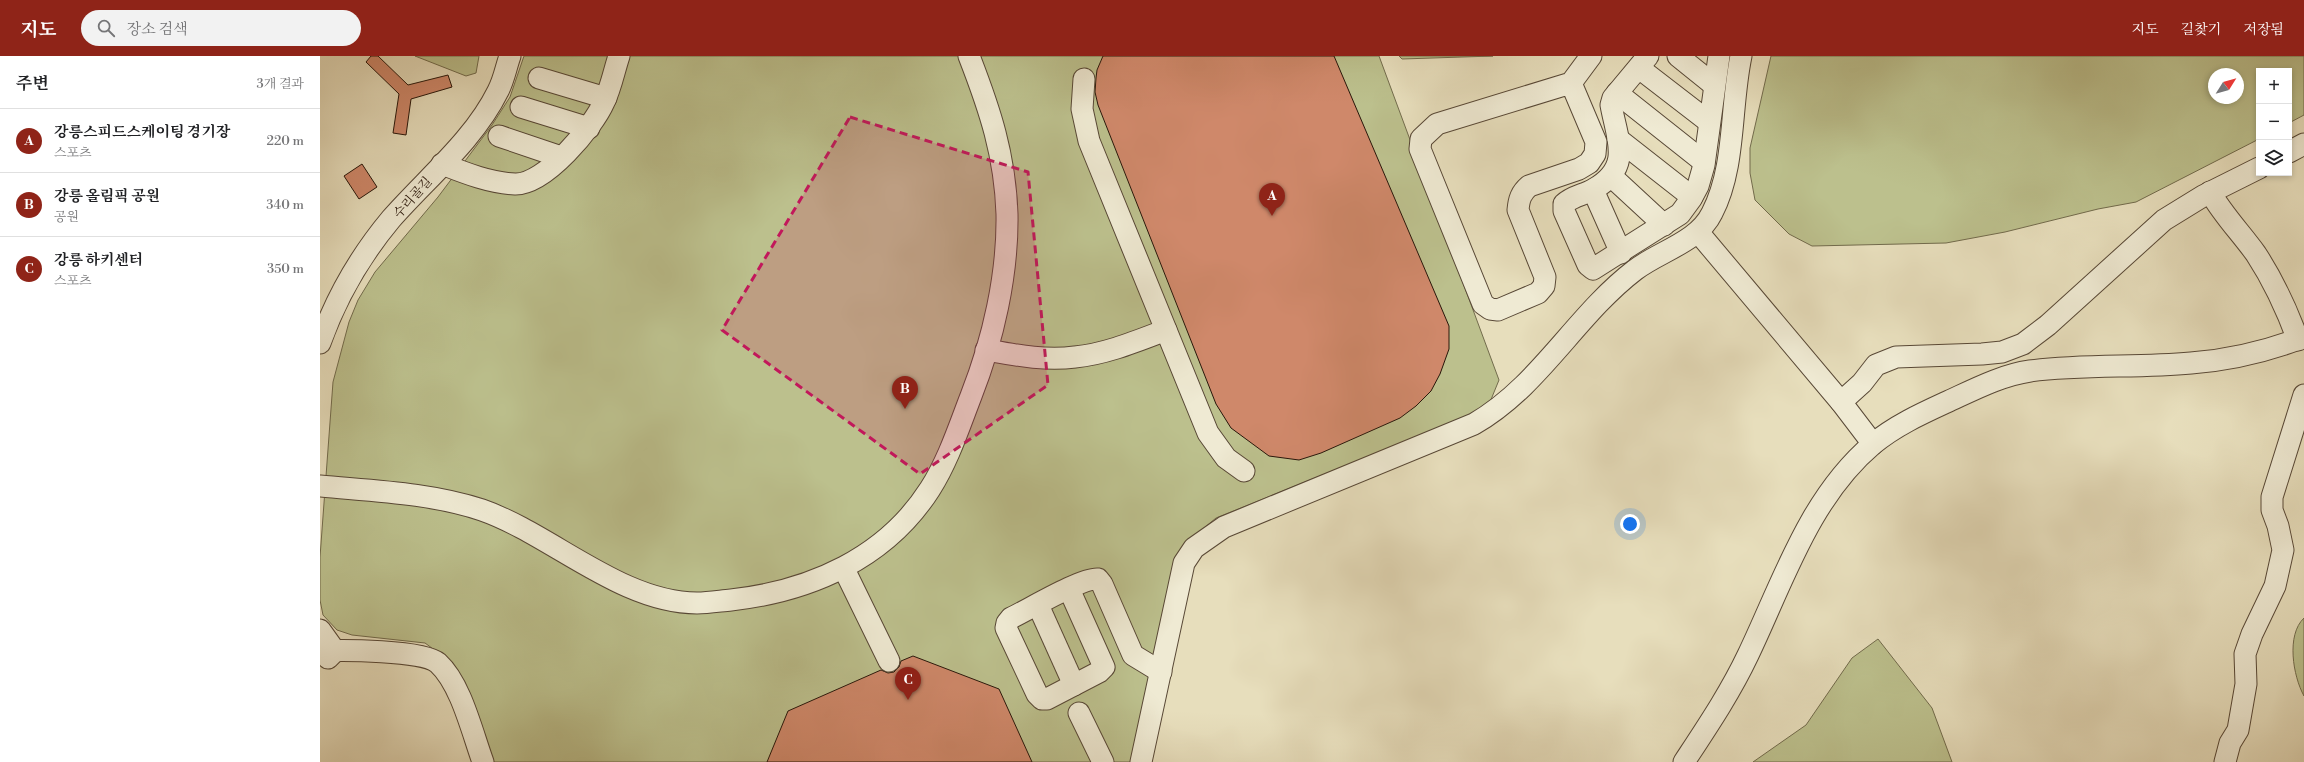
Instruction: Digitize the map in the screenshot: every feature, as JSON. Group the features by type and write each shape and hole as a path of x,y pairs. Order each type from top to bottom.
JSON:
{"street":[{"name":"수리골길","path":"320,343 328,319 364,254 391,220 482,118 499,90 510,56"},
{"path":"442,164 471,176 516,184 532,180 548,169 590,128 606,98 619,56"},
{"path":"320,486 432,499 482,510 532,534 601,574 635,589 671,600 697,604 751,598 799,587 844,568 881,545 908,518 931,488 954,439 980,374 1003,274 1007,215 1001,155 991,114 969,56"},
{"path":"1571,83 1596,142 1595,154 1589,163 1579,169 1529,186 1523,192 1519,200 1518,210 1545,277 1544,286 1538,293 1498,310 1490,309 1483,304 1420,148 1421,139 1437,124 1571,83 1591,56"},
{"path":"1678,56 1714,85"},
{"path":"1709,122 1644,62 1617,93 1611,105 1620,153 1619,163 1611,176 1593,190 1569,200 1564,204 1564,211 1588,265 1593,269 1622,253 1680,214 1692,197 1698,186 1704,162 1719,56"},
{"path":"1141,762 1184,563 1194,548 1207,537 1224,527 1474,424 1496,411 1524,386 1615,288 1653,257 1698,232 1712,215 1722,193 1728,173 1737,78 1741,56"},
{"path":"539,78 606,98"},
{"path":"1084,79 1082,109 1089,141 1166,330 1208,432 1226,458 1244,471"},
{"path":"1617,93 1704,162"},
{"path":"521,107 590,128"},
{"path":"499,136 561,156"},
{"path":"1618,139 1692,197"},
{"path":"2292,150 2304,144"},
{"path":"1841,402 1862,383 1876,366 1896,357 2002,352 2023,344 2048,325 2164,220 2210,192 2256,169"},
{"path":"1611,176 1664,225"},
{"path":"1593,190 1622,253"},
{"path":"1684,762 1731,689 1762,626 1784,574 1817,509 1843,474 1873,444 1898,426 1990,382 2027,372 2066,367 2191,363 2247,355 2301,338 2256,255 2221,210 2210,192"},
{"path":"1698,232 1841,402 1873,444"},
{"path":"986,350 1032,357 1075,357 1121,347 1166,330"},
{"path":"2225,762 2230,743 2238,730 2246,684 2245,654 2252,634 2275,586 2283,550 2278,526 2272,510 2272,497 2304,395"},
{"path":"844,568 889,661"},
{"path":"1069,589 1104,667 1099,672 1047,699 1042,698 1037,694 1006,628 1007,623 1011,618 1038,605 1069,589 1091,578 1098,579 1133,656 1161,672"},
{"path":"1038,605 1074,685"},
{"path":"320,630 328,651"},
{"path":"320,665 328,651"},
{"path":"328,651 417,654 437,662 450,678 458,695 483,762"},
{"path":"1079,712 1102,762"}],"highlighted area":[{"path":"850,117 1028,172 1048,385 920,474 722,330"}],"green space":[{"path":"415,56 479,56 476,73 466,76"},
{"path":"524,56 1379,56 1499,380 1490,402 1468,416 1216,518 1187,542 1131,762 491,762 440,654 425,643 352,635 337,630 323,615 320,600 320,557 333,382 349,322 358,300 375,272 438,197 492,125 510,97"},
{"path":"1399,56 1493,56 1402,59"},
{"path":"1771,56 2304,56 2304,115 2292,121 2292,68 2256,68 2256,141 2136,202 2098,209 2005,232 1946,243 1812,246 1789,234 1755,200 1750,173 1750,148"},
{"path":"2304,618 2304,696 2294,667 2293,645 2298,625"},
{"path":"1878,639 1932,708 1952,762 1753,762 1806,725 1852,658"}],"building":[{"path":"371,56 378,56 408,85 448,75 452,87 411,99 406,135 393,133 399,94 366,62"},
{"path":"1103,56 1334,56 1449,326 1449,349 1440,374 1431,391 1416,406 1400,418 1321,453 1299,460 1269,456 1231,428 1216,404 1098,105 1095,92 1096,78 1097,70"},
{"path":"362,164 377,187 359,199 344,176"},
{"path":"913,656 999,689 1032,762 767,762 788,711 881,670 888,673 894,672 899,667 901,661"}],"place":[{"name":"강릉스피드스케이팅 경기장","path":"1272,216"},
{"name":"강릉 올림픽 공원","path":"905,409"},
{"name":"강릉 하키센터","path":"908,700"}]}
